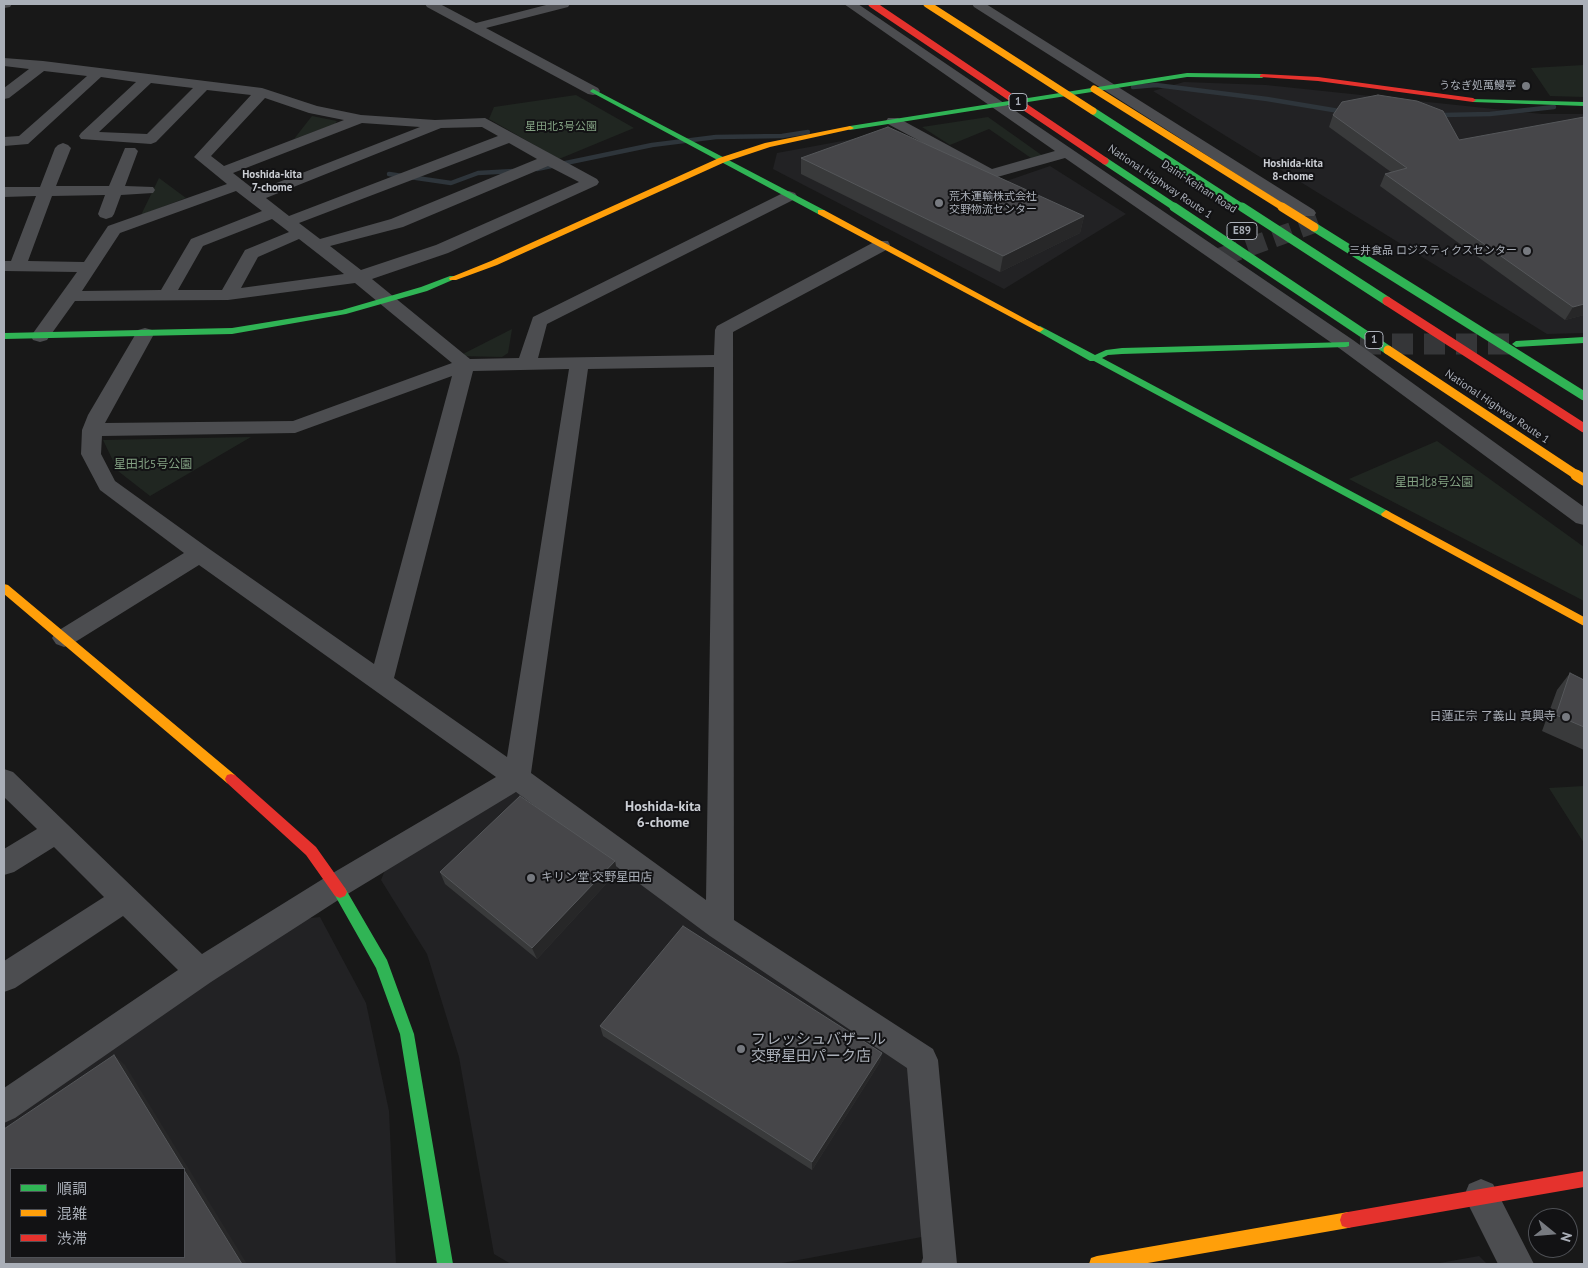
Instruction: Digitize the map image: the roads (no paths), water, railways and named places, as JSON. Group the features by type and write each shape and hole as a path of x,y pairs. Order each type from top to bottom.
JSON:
{"main road":[{"name":"Daini-Keihan Road","path":"927,4 1584,428"},
{"path":"972,6 1584,396"},
{"name":"National Highway Route 1","path":"945,52 1091,160 1584,480"},
{"path":"9,339 40,336 232,331 343,312 424,289 494,263 722,160 797,138 1107,86 1188,75 1244,75 1318,79 1472,100 1584,104"},
{"path":"1024,86 1057,108"},
{"path":"593,91 1454,550 1584,622"},
{"path":"1516,344 1584,340"},
{"path":"1093,358 1106,353 1122,351 1346,344"},
{"path":"4,588 259,802 311,851 336,886 382,965 407,1034 445,1264"},
{"path":"1097,1264 1584,1179"}],"street":[{"path":"431,4 476,26 593,91"},
{"path":"476,26 569,4"},
{"path":"850,4 872,11 945,52"},
{"path":"972,6 1107,86 1516,344 1584,384"},
{"path":"872,11 996,105 1066,153 1091,160 1584,518"},
{"path":"4,62 43,65 262,92 314,110 361,119 444,124 485,122 549,160 591,182 442,249 359,277 294,288 228,295 70,296"},
{"path":"4,94 43,65"},
{"path":"4,141 22,141 99,72"},
{"path":"148,78 86,136 151,139 204,85"},
{"path":"262,92 202,157 359,277 465,365"},
{"path":"222,172 361,119"},
{"path":"893,121 990,174 1066,153"},
{"path":"254,197 444,124"},
{"path":"166,296 197,243 287,222 510,137"},
{"path":"63,148 46,192 10,266 90,267"},
{"path":"106,214 130,151"},
{"path":"316,245 397,223 549,160"},
{"path":"40,336 70,296 114,230 238,185"},
{"path":"4,192 147,190"},
{"path":"527,364 539,320 789,196"},
{"path":"228,295 251,254 287,222"},
{"path":"720,928 724,330 882,245"},
{"path":"145,334 98,415 92,430 91,454 107,485 200,554 517,778 720,928 922,1060 940,1254 940,1262 938,1264"},
{"path":"92,430 295,427 465,365 724,360"},
{"path":"517,778 578,363"},
{"path":"381,682 465,365"},
{"path":"64,638 200,554"},
{"path":"4,1107 200,972 336,886 517,778"},
{"path":"4,780 200,972"},
{"path":"4,864 56,832"},
{"path":"4,978 125,899"},
{"path":"1481,1196 1517,1264"}],"waterway":[{"path":"1133,87 1156,85 1267,99 1345,112"},
{"path":"1440,119 1443,115 1490,114 1554,107"},
{"path":"537,169 652,145 716,137 782,136 808,132"},
{"path":"389,174 451,183 478,173 514,171"}],"tunnel":[{"path":"1221,257 1321,221"},
{"path":"1360,344 1516,344"}],"place":[{"name":"うなぎ処萬鰻亭","path":"1526,86"},
{"name":"荒木運輸株式会社 交野物流センター","path":"939,203"},
{"name":"三井食品 ロジスティクスセンター","path":"1527,251"},
{"name":"日蓮正宗 了義山 真興寺","path":"1566,717"},
{"name":"キリン堂 交野星田店","path":"531,878"},
{"name":"フレッシュバザール 交野星田パーク店","path":"741,1049"}],"district":[{"name":"Hoshida-kita 8-chome","path":"1293,170"},
{"name":"Hoshida-kita 7-chome","path":"272,181"},
{"name":"Hoshida-kita 6-chome","path":"663,816"}],"park label":[{"name":"星田北3号公園","path":"561,127"},
{"name":"星田北5号公園","path":"153,465"},
{"name":"星田北8号公園","path":"1434,483"}]}
